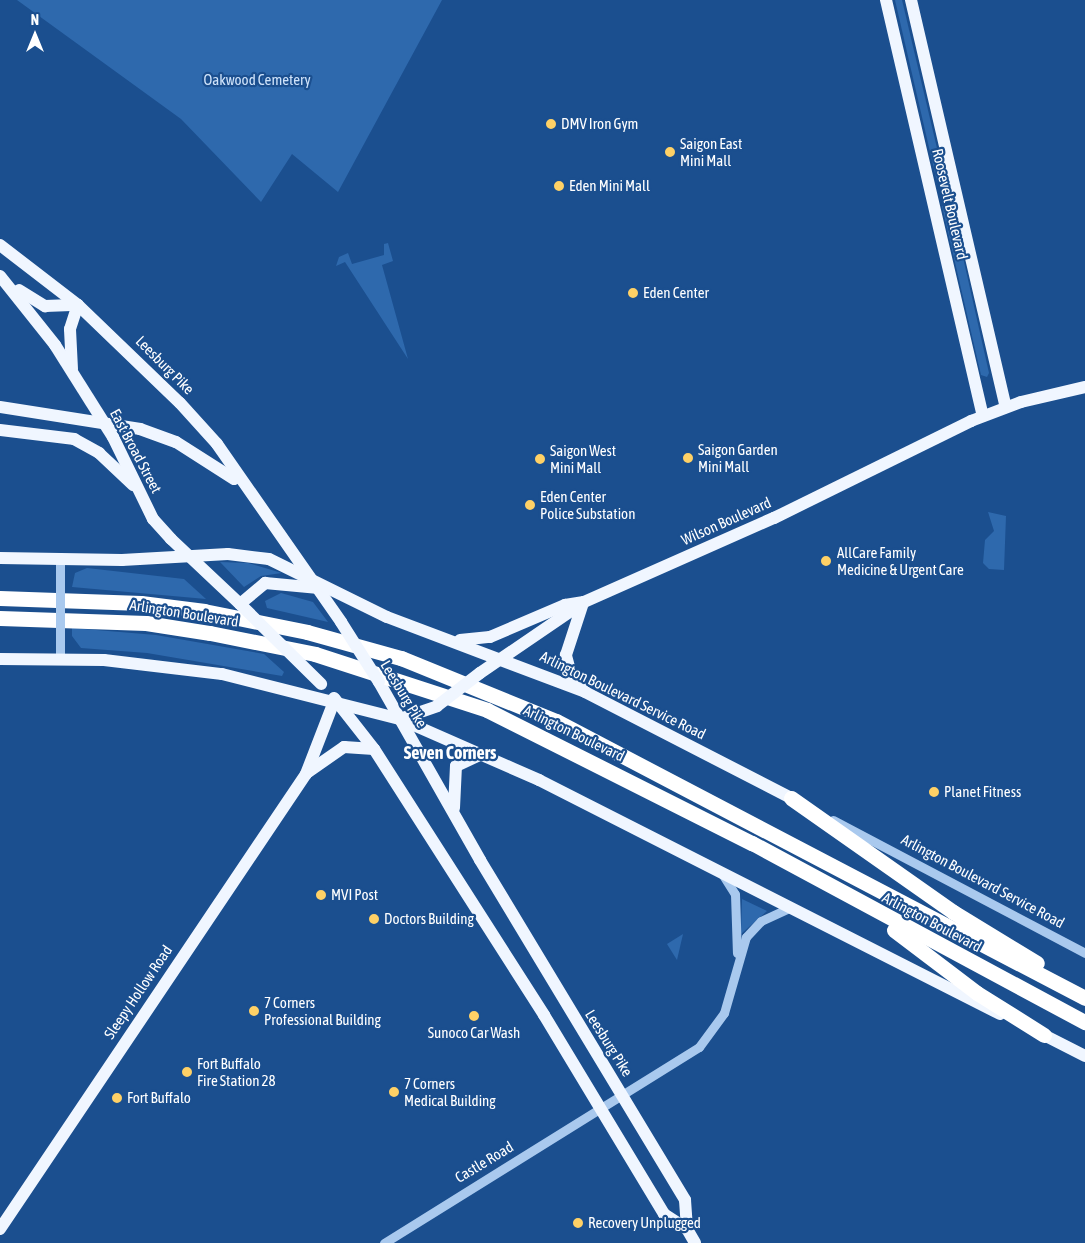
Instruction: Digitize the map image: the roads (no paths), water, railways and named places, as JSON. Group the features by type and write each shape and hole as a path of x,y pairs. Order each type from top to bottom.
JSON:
{"highway":[{"name":"Arlington Boulevard","path":"0,598 141,603 204,611 307,632 401,658 556,721 1085,998"},
{"name":"Arlington Boulevard","path":"0,618 146,623 201,632 315,654 407,682 487,710 564,746 859,904 1085,1022"},
{"path":"791,798 953,912 1085,992"},
{"path":"859,904 977,993 1044,1035"}],"main road":[{"name":"Roosevelt Boulevard","path":"886,0 984,416"},
{"name":"Roosevelt Boulevard","path":"911,0 1006,407"},
{"name":"Leesburg Pike","path":"0,245 78,305 180,403 217,444 243,488 321,588 379,682 685,1200 687,1229 695,1243"},
{"path":"0,276 44,306 78,305 70,329 72,374"},
{"name":"East Broad Street","path":"0,276 72,374 102,420 153,518 240,604"},
{"name":"Wilson Boulevard","path":"400,718 437,706 501,657 584,602 774,518 984,416 1006,407 1085,388"},
{"path":"0,408 102,420 176,442 243,488"},
{"path":"0,430 74,439 99,453 138,491"},
{"name":"Arlington Boulevard Service Road","path":"0,558 228,554 269,559 321,588 447,640 501,657 585,692 791,798"},
{"path":"240,604 265,583 321,588"},
{"path":"447,640 490,637 565,605 584,602 566,655 572,678 585,692"},
{"name":"Leesburg Pike","path":"240,604 334,699 374,749 600,1108 664,1214 687,1229"},
{"path":"0,659 60,659 222,674 334,699 400,718 482,754 791,907 1085,1056"},
{"name":"Sleepy Hollow Road","path":"0,1229 306,774 329,723 334,699"},
{"name":"Sleepy Hollow Road","path":"306,774 344,747 374,749"},
{"path":"455,813 452,772 460,760 482,754"}],"street":[{"path":"60,557 60,659"},
{"name":"Arlington Boulevard Service Road","path":"791,798 1085,953"},
{"path":"721,872 735,894 736,957"},
{"path":"736,957 746,937 762,921 791,907"},
{"name":"Castle Road","path":"384,1243 683,1058 714,1032 724,1013 736,957"}],"place":[{"name":"DMV Iron Gym","path":"551,124"},
{"name":"Saigon East Mini Mall","path":"670,152"},
{"name":"Eden Mini Mall","path":"559,186"},
{"name":"Eden Center","path":"633,293"},
{"name":"Saigon Garden Mini Mall","path":"688,458"},
{"name":"Saigon West Mini Mall","path":"540,459"},
{"name":"Eden Center Police Substation","path":"530,505"},
{"name":"AllCare Family Medicine & Urgent Care","path":"826,561"},
{"name":"Planet Fitness","path":"934,792"},
{"name":"MVI Post","path":"321,895"},
{"name":"Doctors Building","path":"374,919"},
{"name":"7 Corners Professional Building","path":"254,1011"},
{"name":"Sunoco Car Wash","path":"474,1016"},
{"name":"Fort Buffalo Fire Station 28","path":"187,1072"},
{"name":"7 Corners Medical Building","path":"394,1092"},
{"name":"Fort Buffalo","path":"117,1098"},
{"name":"Recovery Unplugged","path":"578,1223"}],"district":[{"name":"Seven Corners","path":"450,753"}],"park label":[{"name":"Oakwood Cemetery","path":"257,80"}]}
